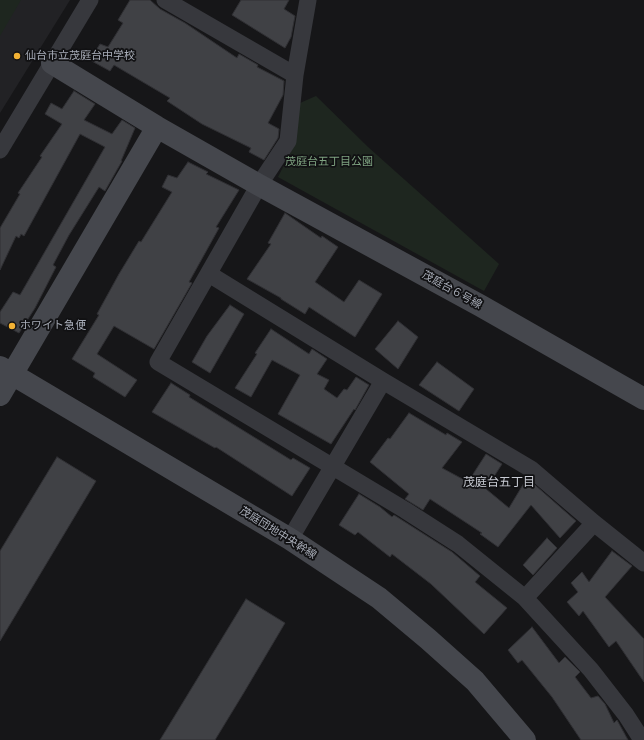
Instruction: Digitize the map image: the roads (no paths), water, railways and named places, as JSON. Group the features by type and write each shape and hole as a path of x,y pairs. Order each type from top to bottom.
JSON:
{"street":[{"path":"0,149 90,0"},
{"path":"165,0 295,75"},
{"path":"308,0 295,75 288,142 259,185 158,362 332,468 405,510 458,544 525,598 591,670 626,714 642,740"},
{"name":"茂庭台６号線","path":"52,63 157,127 259,185 481,306 644,399"},
{"path":"0,394 6,371 157,127"},
{"path":"209,274 383,381 531,469 594,523 644,563"},
{"name":"茂庭団地中央幹線","path":"6,371 290,539 379,598 475,681 525,740"},
{"path":"290,539 383,381"},
{"path":"525,598 594,523"}],"place":[{"name":"仙台市立茂庭台中学校","path":"17,56"},
{"name":"ホワイト急便","path":"12,326"}],"district":[{"name":"茂庭台五丁目","path":"499,482"}],"park label":[{"name":"茂庭台五丁目公園","path":"329,162"}]}
